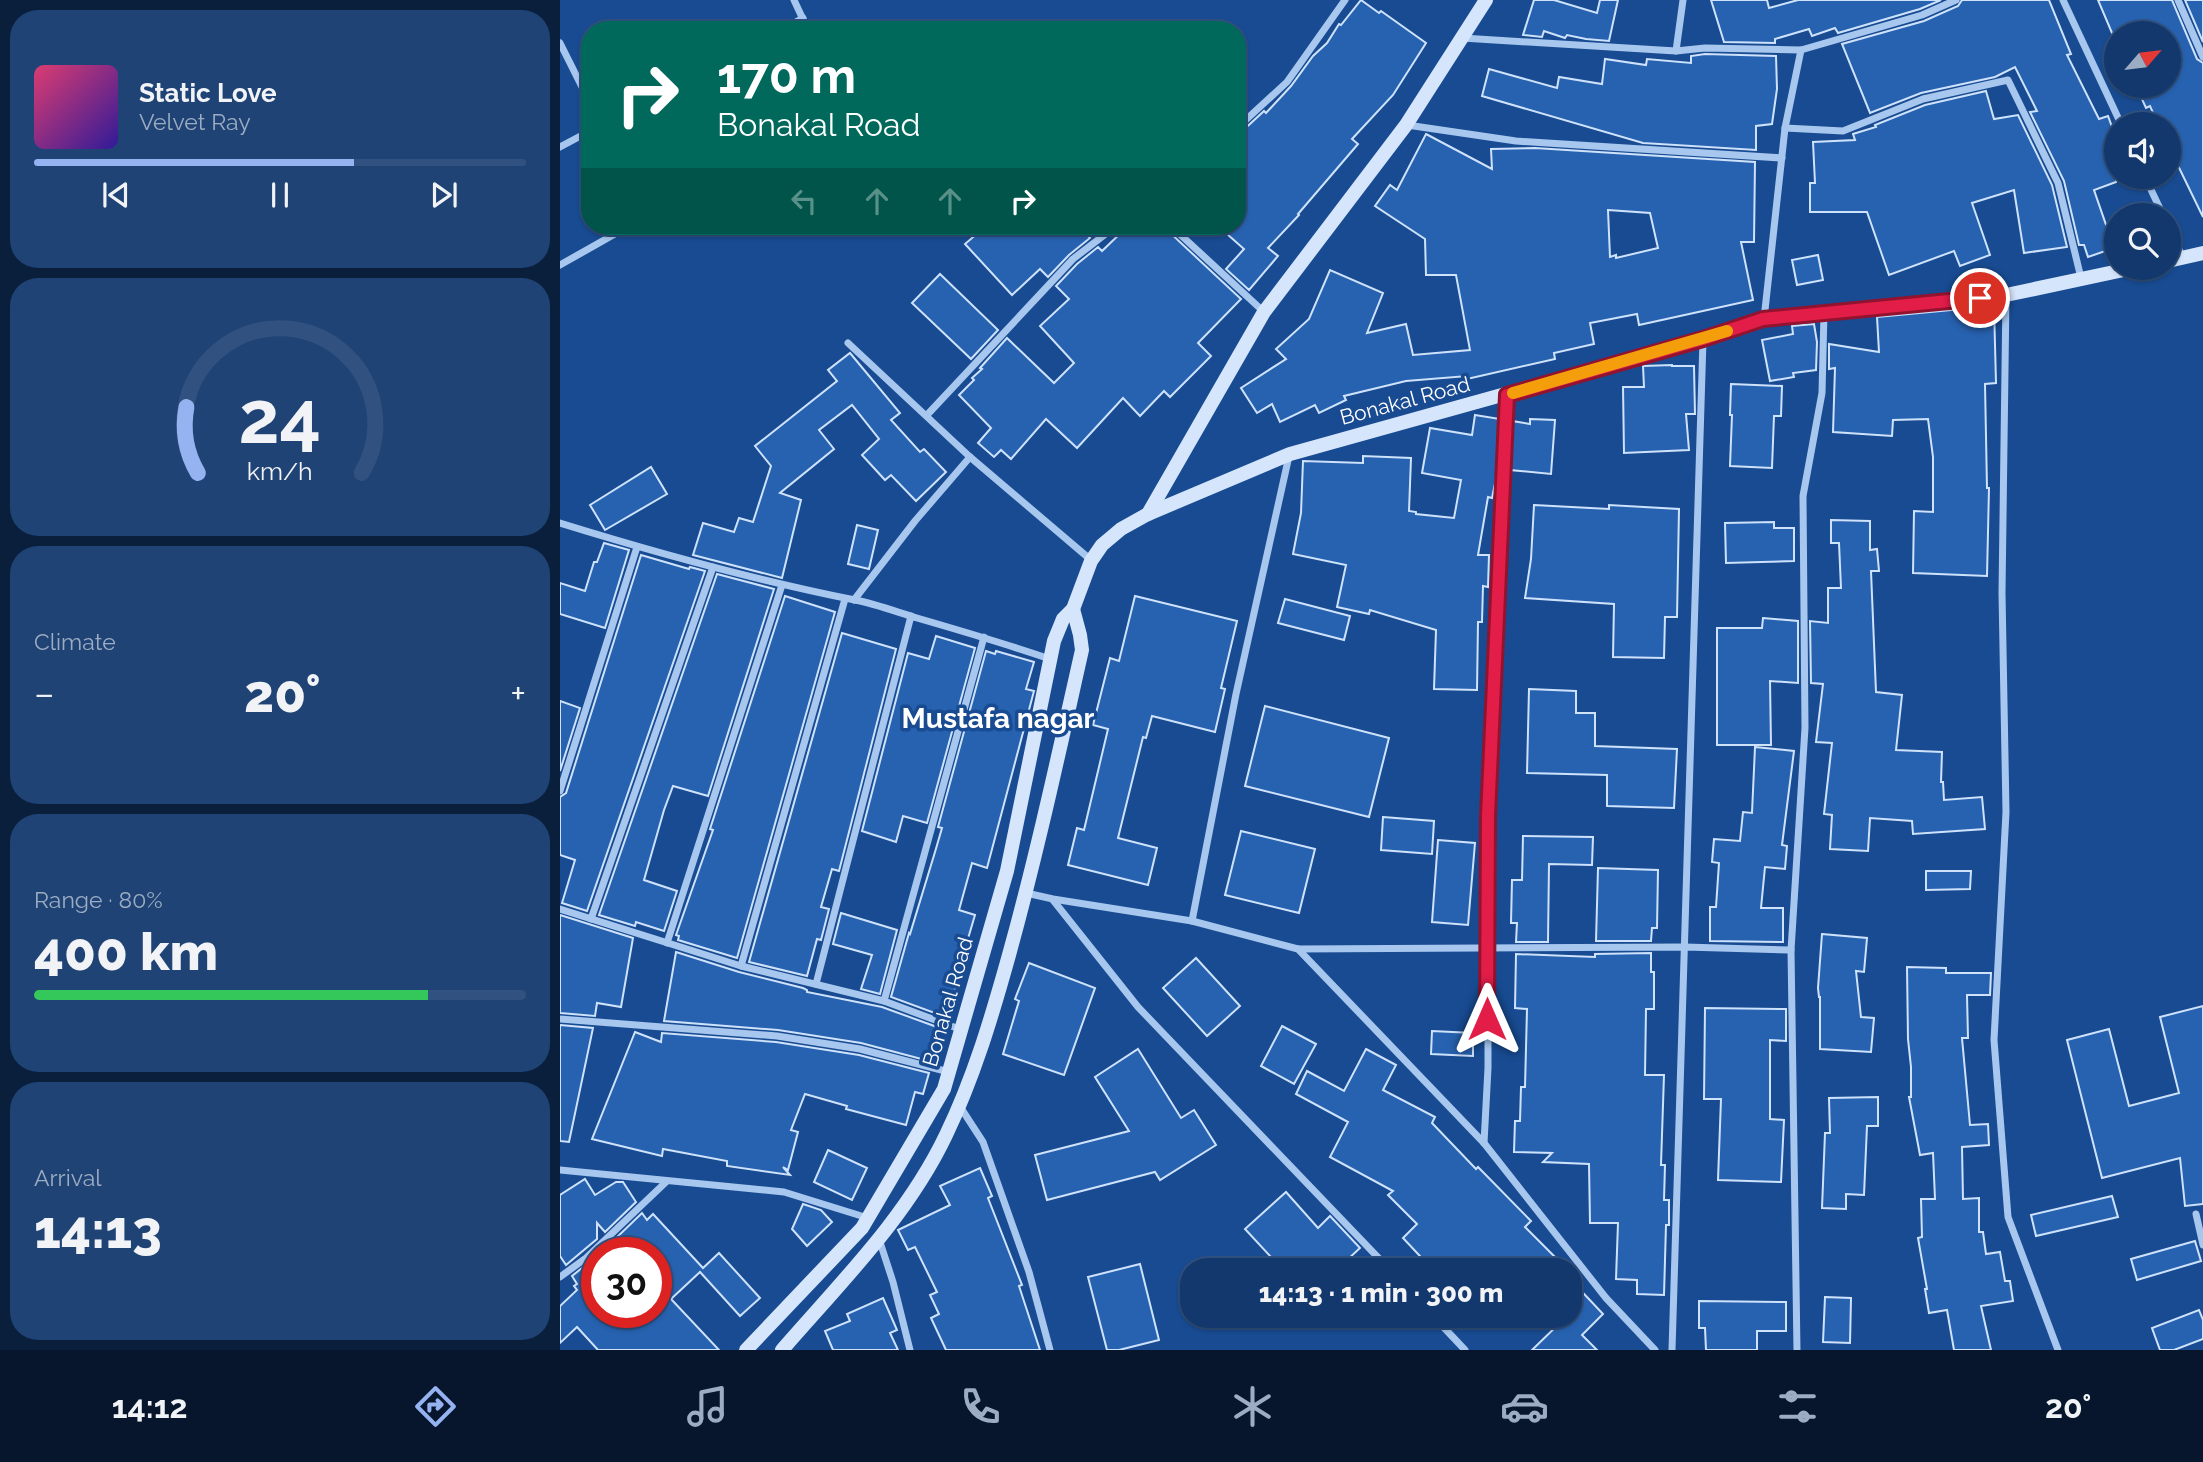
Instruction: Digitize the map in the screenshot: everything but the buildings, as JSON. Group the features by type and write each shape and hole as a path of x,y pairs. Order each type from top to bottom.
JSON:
{"main road":[{"path":"1148,514 1264,312 1406,125 1486,0"},
{"path":"2181,258 2203,253"},
{"name":"Bonakal Road","path":"752,1348 869,1218 944,1089 1007,871 1058,629 1073,609 1091,561 1102,545 1121,529 1148,514 1290,454 1507,395 1763,319 2006,295 2104,274"},
{"name":"Bonakal Road","path":"782,1350 907,1202 946,1136 959,1105 986,1036 1026,893 1082,650 1073,609"}],"street":[{"path":"794,0 804,21"},
{"path":"1246,120 1287,82 1345,0"},
{"path":"1676,51 1683,0"},
{"path":"1461,38 1676,51 1705,48 1801,50 1922,15 1956,0"},
{"path":"2063,0 2114,112"},
{"path":"2178,0 2203,57"},
{"path":"798,21 803,18"},
{"path":"560,43 581,85"},
{"path":"1763,319 1785,128 1801,50"},
{"path":"1785,128 1843,131 1923,99 2008,80 2058,183 2081,278"},
{"path":"1406,125 1516,141 1782,158"},
{"path":"560,147 581,136"},
{"path":"560,265 613,235"},
{"path":"928,415 1073,259 1104,235"},
{"path":"1181,235 1264,312"},
{"path":"2006,295 2002,593 2006,812 1994,1040 2008,1217 2058,1350"},
{"path":"1797,1350 1791,950 1805,728 1803,496 1822,393 1824,312"},
{"path":"1672,1350 1703,339"},
{"path":"848,343 970,457 1091,561"},
{"path":"1484,1143 1488,1068 1488,816 1507,395"},
{"path":"1192,921 1236,694 1290,454"},
{"path":"741,966 850,600 970,457"},
{"path":"560,523 637,547 911,616 1050,659"},
{"path":"560,791 637,547"},
{"path":"591,919 713,567"},
{"path":"667,943 782,585"},
{"path":"816,984 911,616"},
{"path":"884,1001 984,637"},
{"path":"1026,893 1052,900 1192,921 1298,949 1685,947 1791,950"},
{"path":"1052,900 1138,1007 1379,1258"},
{"path":"560,909 741,966 884,1001 963,1030"},
{"path":"1298,949 1484,1143 1606,1298 1655,1350"},
{"path":"560,1019 777,1036 860,1049 949,1072"},
{"path":"959,1105 984,1142 1029,1272 1050,1350"},
{"path":"560,1170 784,1192 869,1218"},
{"path":"560,1276 586,1258 666,1182"},
{"path":"2196,1214 2203,1245"},
{"path":"878,1239 893,1282 910,1350"},
{"path":"1444,1328 1465,1350"}],"slow traffic":[{"path":"1513,393 1727,331"}],"district":[{"name":"Mustafa nagar","path":"998,718"}],"route":[{"path":"1487,1019 1488,816 1507,395 1763,319 1980,298"}]}
